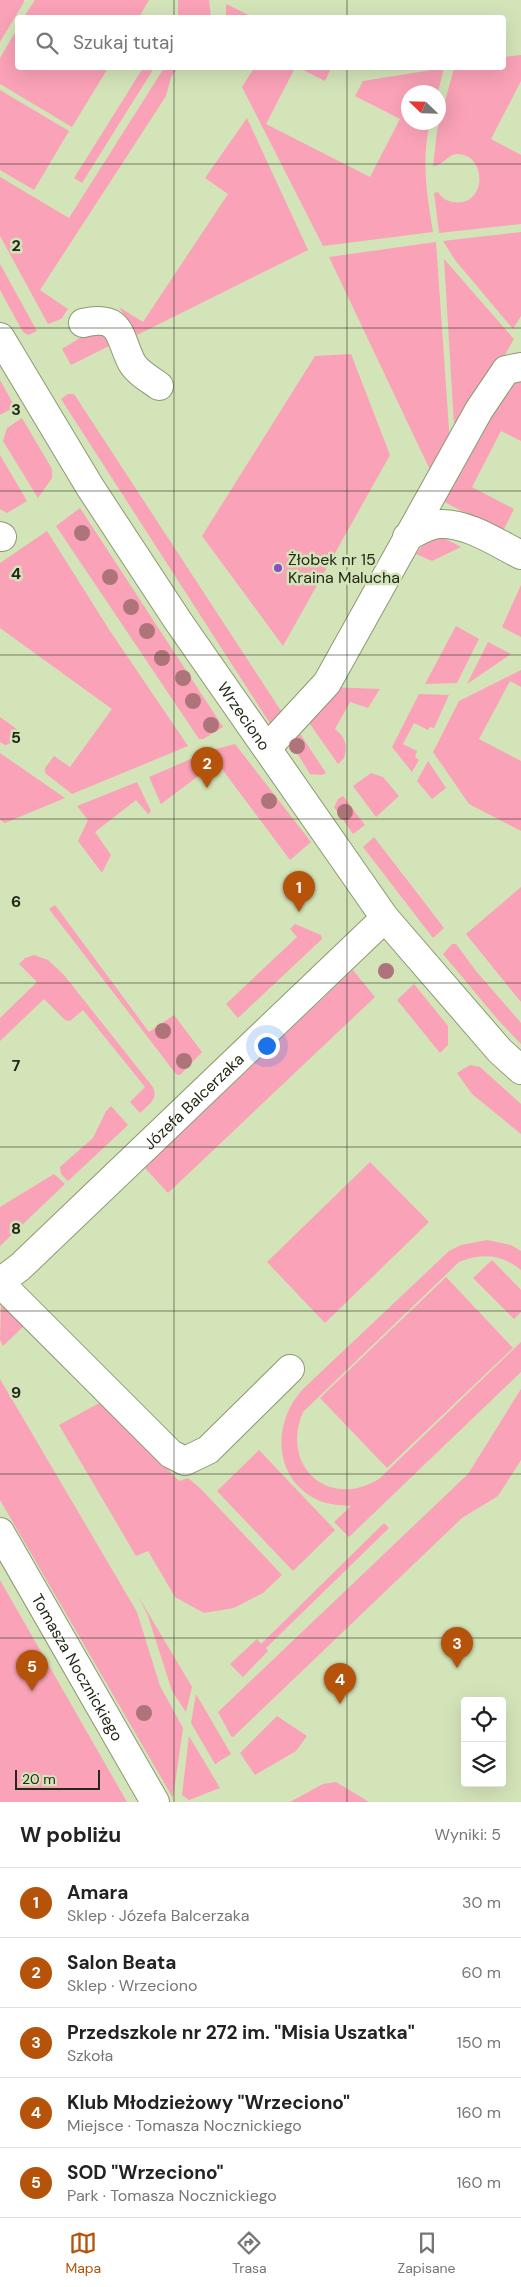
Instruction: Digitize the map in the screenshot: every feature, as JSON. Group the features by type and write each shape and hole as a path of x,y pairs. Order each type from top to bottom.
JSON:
{"street":[{"path":"83,323 99,319 117,327 126,344 133,365 159,386"},
{"name":"Wrzeciono","path":"0,337 101,502 178,621 385,918 500,1051 521,1070"},
{"path":"267,748 327,683 497,381 506,370 521,367"},
{"path":"408,537 422,529 439,524 455,525 477,533 521,555"},
{"name":"Józefa Balcerzaka","path":"0,1283 20,1268 385,918"},
{"path":"0,1283 171,1454 185,1461 208,1450 290,1369"},
{"name":"Tomasza Nocznickiego","path":"0,1532 155,1802"}],"shaded area":[{"path":"0,0 24,0 24,2 0,42"},
{"path":"35,0 149,0 140,15 25,15"},
{"path":"178,0 209,0 211,15 178,15"},
{"path":"226,4 249,15 226,15"},
{"path":"15,32 15,70 107,70 72,127 0,84 0,58"},
{"path":"521,55 521,81 491,139 521,155 521,224 439,233 434,193 438,192 444,199 451,202 464,202 472,197 477,189 479,180 474,162 467,156 453,155 433,166 437,130 446,130 446,98 453,70 506,70 506,57"},
{"path":"142,70 153,70 82,183 74,178"},
{"path":"163,70 176,70 171,77 166,96 40,290 68,309 61,319 48,324 0,236 0,177 69,218"},
{"path":"253,70 294,70 266,124 370,177 400,119 355,96 363,81 432,70 444,70 440,85 401,85 401,130 428,130 425,164 433,232 323,246 242,87"},
{"path":"303,70 330,70 325,81"},
{"path":"0,90 69,131 34,190 0,170"},
{"path":"247,118 308,250 137,335 119,307 143,322 228,194 205,178"},
{"path":"521,232 521,316 513,329 455,260 443,241"},
{"path":"436,242 450,443 432,474 329,257"},
{"path":"444,259 514,339 455,441"},
{"path":"0,264 37,331 28,335 23,332 0,290"},
{"path":"100,331 115,343 71,365 62,349 88,333"},
{"path":"351,354 390,455 283,646 202,536 315,356"},
{"path":"0,380 15,407 0,415"},
{"path":"521,380 521,441 501,431 472,487 514,509 502,533 441,500 510,383"},
{"path":"68,394 74,394 285,717 271,725 61,399"},
{"path":"22,418 52,469 52,478 38,498 3,441 7,428"},
{"path":"0,455 27,501 7,513 0,509"},
{"path":"80,508 223,727 203,739 199,739 56,526"},
{"path":"47,531 110,631 188,746 72,794 45,773 45,768 54,756 70,767 112,709 0,628 0,563"},
{"path":"440,536 461,547 432,561 416,554 427,539"},
{"path":"521,585 521,637 502,627"},
{"path":"456,626 479,639 457,683 425,684"},
{"path":"488,642 511,654 467,684"},
{"path":"521,670 521,687 510,681 479,739 521,761 521,831 469,804 433,752 459,701"},
{"path":"328,687 380,689 368,708 350,702 335,729 341,735 346,745 344,758 338,764 305,717"},
{"path":"419,694 449,695 434,728 430,727 428,730 414,723 403,744 417,751 415,757 419,760 412,772 392,747"},
{"path":"0,717 18,730 9,744 5,745 0,742"},
{"path":"297,729 326,773 322,775 310,774 292,745"},
{"path":"235,744 311,842 290,860 210,753 212,750"},
{"path":"0,753 65,798 5,823 0,820"},
{"path":"193,758 197,759 211,778 207,781 201,774 161,804 149,777"},
{"path":"428,761 446,788 432,799 417,781"},
{"path":"371,773 383,777 399,796 376,817 353,786"},
{"path":"137,782 151,811 148,814 136,800 95,832 111,855 102,873 78,841 88,820 77,806"},
{"path":"343,796 365,825 353,834 334,807 338,799"},
{"path":"374,837 444,928 433,938 363,847"},
{"path":"521,887 521,1002 466,934"},
{"path":"55,905 149,1032 174,1015 202,1052 180,1075 176,1074 49,909"},
{"path":"295,924 321,935 322,939 238,1018 226,1004 297,937 290,929"},
{"path":"452,944 456,944 476,971 521,1023 521,1044 499,1021 443,954"},
{"path":"34,955 48,960 64,975 152,1086 155,1094 154,1098 140,1113 130,1102 145,1087 83,1010 70,1021 65,1020 44,999 0,1041 0,1018 37,982 19,964 25,958"},
{"path":"353,970 375,997 168,1193 144,1167"},
{"path":"414,984 448,1026 448,1045 440,1053 397,1000"},
{"path":"470,1065 480,1067 521,1104 521,1134 472,1094 457,1073"},
{"path":"111,1106 128,1125 68,1181 61,1174 60,1167 93,1138 106,1111"},
{"path":"370,1162 429,1222 325,1323 267,1262"},
{"path":"54,1174 65,1184 0,1246 0,1207"},
{"path":"487,1240 511,1245 521,1251 521,1270 507,1261 492,1257 476,1257 459,1262 303,1412 298,1432 298,1450 303,1465 313,1477 326,1486 342,1489 360,1487 379,1479 521,1342 521,1372 349,1537 334,1522 351,1506 320,1501 304,1492 293,1480 286,1466 282,1450 282,1434 286,1418 293,1403 303,1389 449,1251 461,1245"},
{"path":"492,1260 521,1290 521,1312 514,1319 473,1278"},
{"path":"446,1277 513,1348 387,1468 320,1398"},
{"path":"1,1306 11,1310 28,1322 3,1346 0,1340"},
{"path":"0,1379 137,1612 160,1686 183,1728 173,1798 0,1500"},
{"path":"521,1389 521,1460 498,1496 462,1518 233,1737 231,1736 218,1712 468,1474"},
{"path":"103,1401 179,1481 188,1478 200,1488 282,1575 263,1593 234,1608 204,1613 175,1597 148,1551 136,1556 59,1425"},
{"path":"259,1450 335,1530 293,1571 217,1491"},
{"path":"384,1523 389,1528 266,1648 268,1651 243,1677 230,1664 257,1639 261,1644"},
{"path":"0,1580 127,1802 0,1802"},
{"path":"138,1596 192,1687 186,1712 172,1691 148,1616"},
{"path":"196,1694 231,1754 215,1764 191,1723"},
{"path":"277,1716 307,1736 296,1751 255,1775 240,1753"},
{"path":"189,1736 220,1788 189,1800 182,1795"},
{"path":"336,1782 369,1802 290,1802 323,1784"}],"place":[{"name":"Żłobek nr 15 Kraina Malucha","path":"278,568"},
{"name":"Salon Beata","path":"207,788"},
{"name":"Amara","path":"299,912"},
{"name":"Przedszkole nr 272 im. \"Misia Uszatka\"","path":"457,1668"},
{"name":"SOD \"Wrzeciono\"","path":"32,1691"},
{"name":"Klub Młodzieżowy \"Wrzeciono\"","path":"340,1704"}]}
